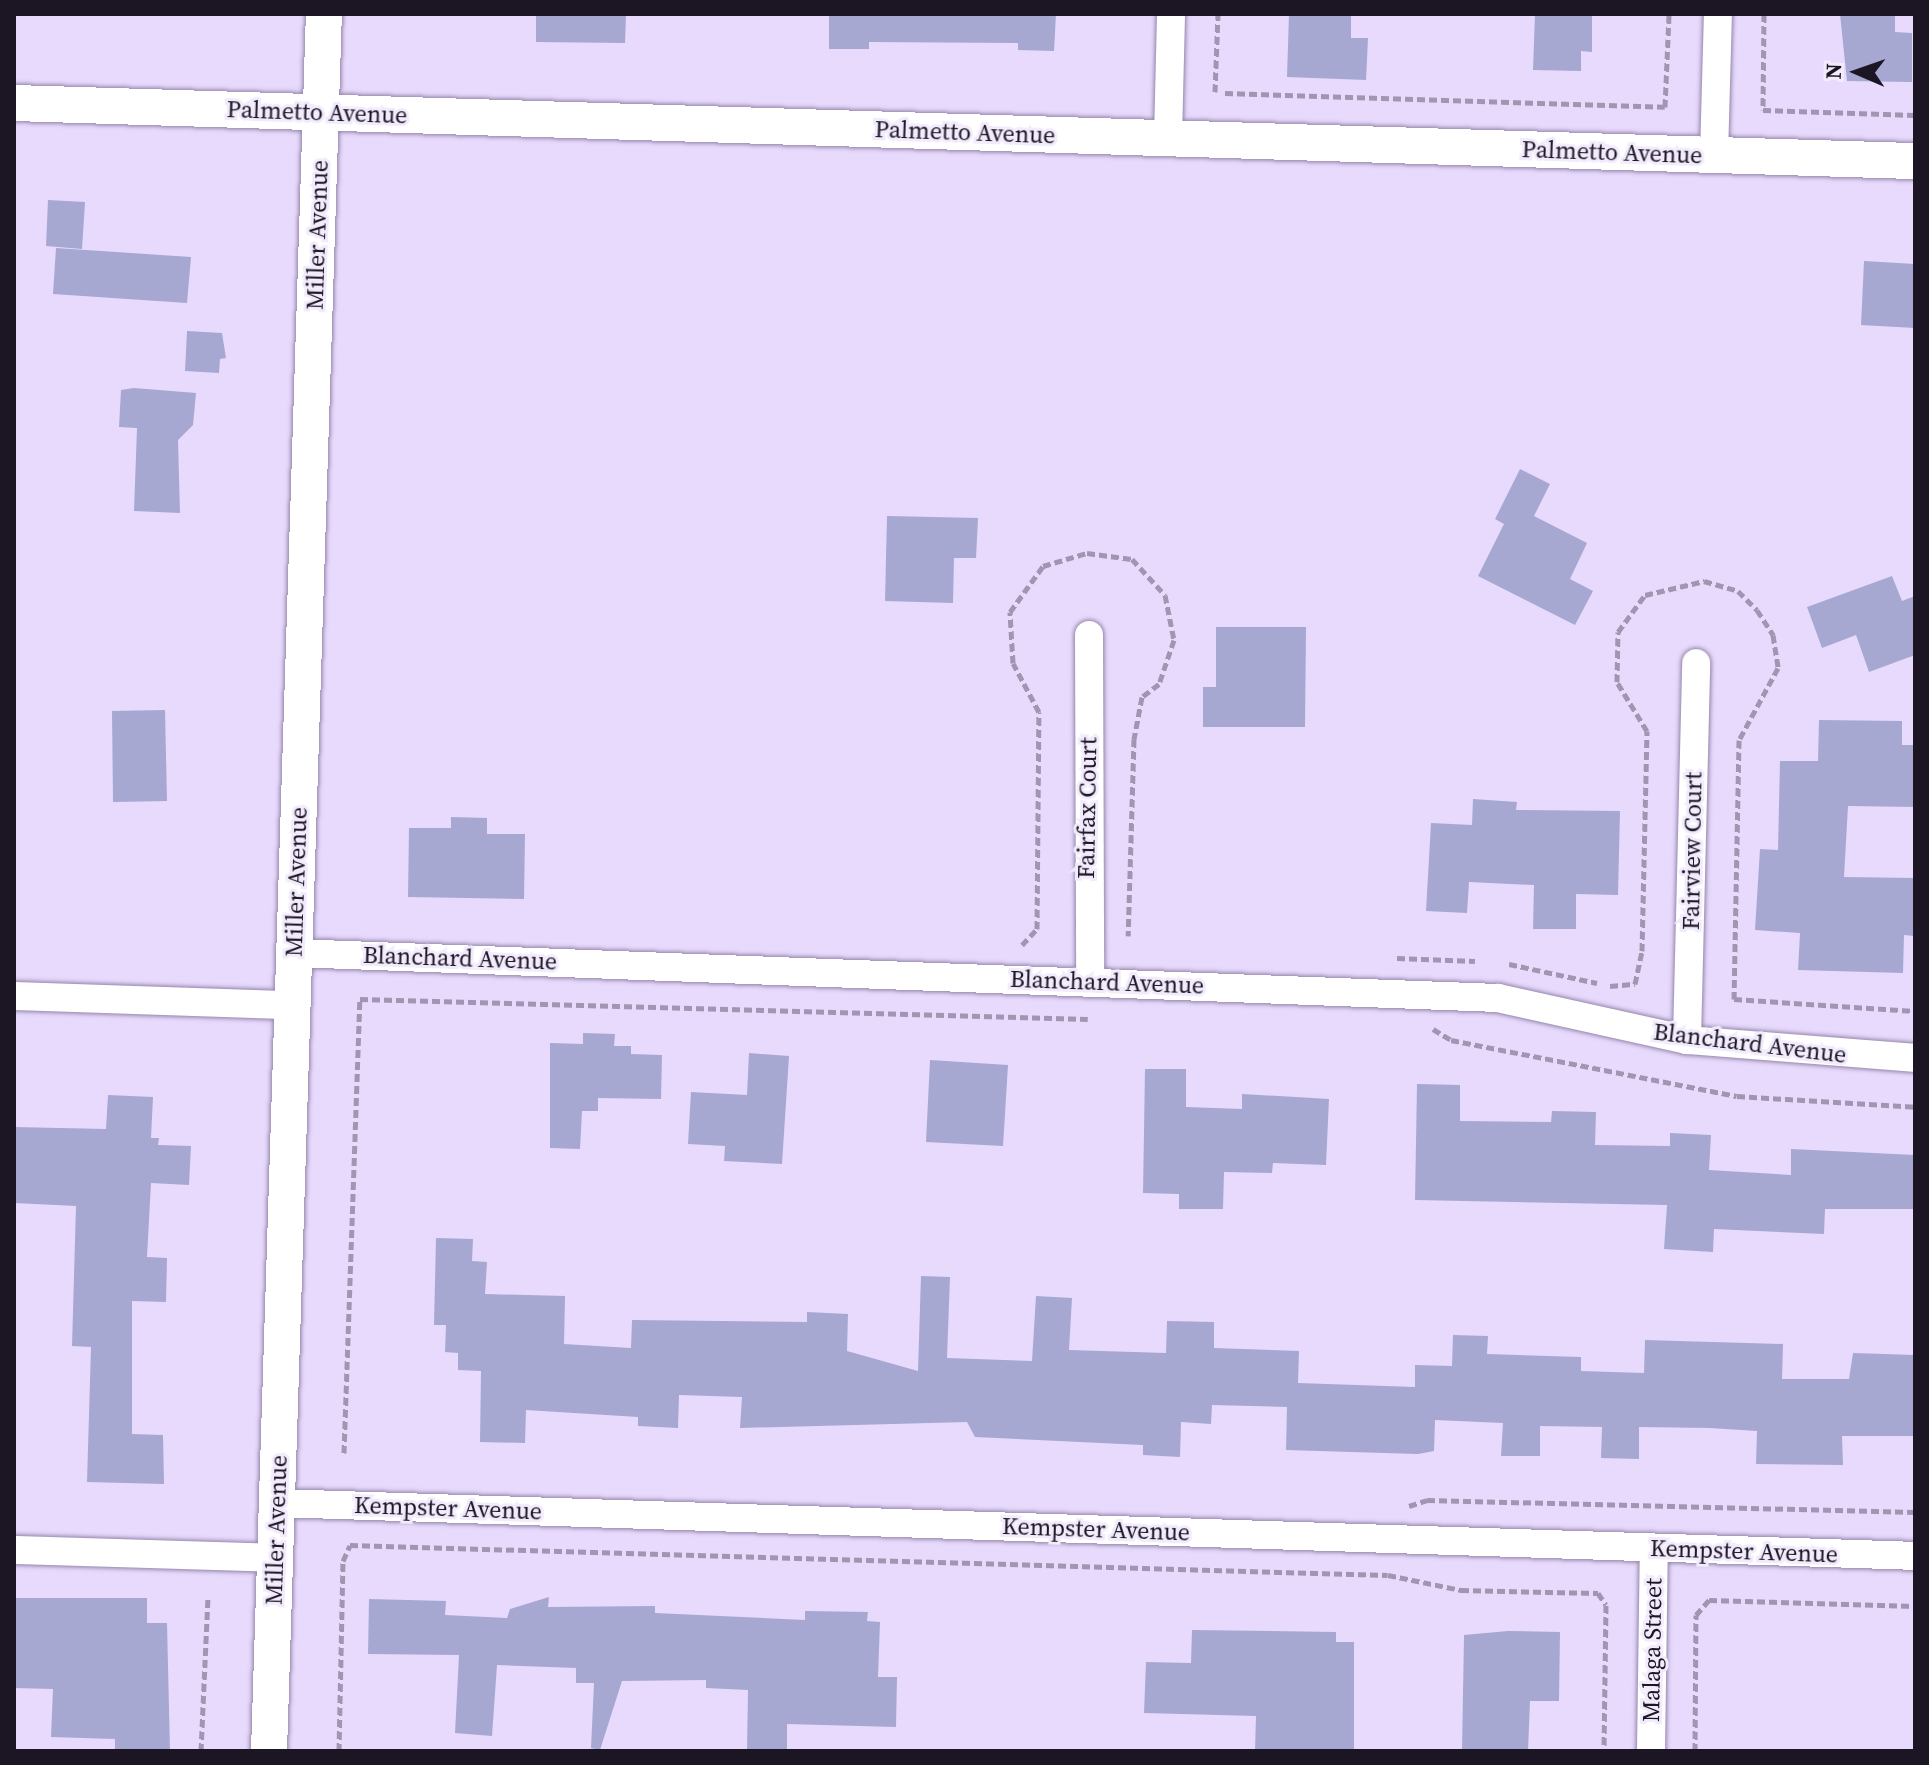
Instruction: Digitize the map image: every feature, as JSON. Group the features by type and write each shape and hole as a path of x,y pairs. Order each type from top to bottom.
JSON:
{"street":[{"name":"Miller Avenue","path":"269,1751 324,14"},
{"path":"1168,138 1171,14"},
{"path":"1714,155 1718,14"},
{"name":"Palmetto Avenue","path":"14,103 1915,161"},
{"name":"Fairfax Court","path":"1089,635 1090,981"},
{"name":"Fairview Court","path":"1687,1040 1696,663"},
{"name":"Blanchard Avenue","path":"294,953 1498,998 1687,1040 1915,1058"},
{"path":"14,996 292,1005"},
{"name":"Kempster Avenue","path":"277,1503 1915,1556"},
{"name":"Malaga Street","path":"1651,1751 1654,1548"},
{"path":"14,1550 276,1558"}],"path":[{"path":"1215,92 1218,14"},
{"path":"1225,93 1665,107 1669,14"},
{"path":"1764,14 1763,110 1915,115"},
{"path":"1499,963 1615,988 1635,984 1642,951 1647,731 1617,682 1618,632 1645,595 1704,581 1738,591 1757,610 1773,635 1778,668 1739,740 1734,999 1915,1011"},
{"path":"1387,958 1485,962"},
{"path":"344,1453 360,999 1104,1019"},
{"path":"1420,1029 1436,1030 1451,1040 1737,1096 1915,1107"},
{"path":"339,1751 343,1561 350,1545 1388,1575 1461,1590 1598,1593 1606,1605 1604,1751"},
{"path":"201,1751 208,1599"},
{"path":"1695,1751 1696,1615 1709,1600 1915,1606"}],"building":[{"path":"536,14 626,14 625,43 536,42"},
{"path":"829,14 1056,14 1054,51 1018,50 1018,43 869,42 869,49 829,49"},
{"path":"1289,14 1351,14 1351,38 1368,38 1366,80 1287,77"},
{"path":"1535,14 1592,14 1592,52 1581,51 1581,71 1533,70"},
{"path":"1840,14 1895,14 1895,32 1912,33 1912,82 1847,81"},
{"path":"48,200 85,202 82,249 46,246"},
{"path":"56,248 191,257 187,303 53,294"},
{"path":"1864,261 1915,264 1915,328 1861,325"},
{"path":"187,331 222,333 226,358 220,359 219,373 185,371"},
{"path":"134,388 196,393 193,425 178,440 180,513 134,511 137,428 119,427 121,390"},
{"path":"1520,469 1550,484 1534,516 1587,543 1570,579 1593,591 1575,625 1478,576 1504,524 1495,519"},
{"path":"887,516 978,518 976,558 954,558 953,603 885,601"},
{"path":"1892,576 1902,601 1915,596 1915,655 1869,672 1856,635 1822,648 1807,607"},
{"path":"1216,627 1306,627 1305,727 1203,727 1203,687 1216,687"},
{"path":"165,710 167,801 113,802 112,711"},
{"path":"1819,720 1902,721 1902,745 1915,745 1915,807 1848,806 1844,877 1915,878 1915,936 1904,935 1903,973 1798,970 1800,933 1755,930 1760,849 1778,850 1780,761 1818,761"},
{"path":"1473,799 1517,802 1516,810 1620,811 1618,895 1576,894 1576,929 1533,929 1534,885 1469,882 1467,913 1426,911 1431,823 1472,825"},
{"path":"451,817 487,818 487,834 525,834 524,899 408,897 409,828 451,828"},
{"path":"583,1033 615,1034 614,1046 631,1046 631,1054 662,1055 661,1099 598,1098 598,1111 582,1111 580,1149 550,1148 550,1043 583,1044"},
{"path":"749,1053 789,1056 782,1164 724,1161 725,1146 688,1144 691,1092 747,1095"},
{"path":"930,1060 1008,1065 1003,1146 926,1142"},
{"path":"1145,1069 1186,1069 1186,1107 1242,1109 1242,1094 1329,1099 1326,1165 1273,1163 1272,1173 1224,1172 1223,1209 1179,1209 1179,1194 1143,1193"},
{"path":"1417,1084 1460,1085 1460,1121 1551,1122 1552,1111 1596,1112 1595,1145 1670,1146 1670,1133 1711,1135 1709,1170 1791,1175 1791,1149 1915,1155 1915,1209 1825,1209 1824,1234 1714,1229 1713,1252 1664,1249 1667,1205 1415,1200"},
{"path":"108,1095 153,1097 151,1138 159,1138 158,1145 191,1146 189,1185 151,1183 147,1257 167,1258 166,1302 132,1301 132,1434 163,1435 164,1484 87,1482 91,1347 72,1346 76,1206 14,1203 14,1127 106,1129"},
{"path":"436,1238 473,1239 472,1261 487,1262 485,1294 565,1296 564,1344 631,1348 632,1320 807,1322 807,1312 848,1314 847,1351 918,1371 921,1276 950,1277 947,1358 1032,1361 1036,1296 1072,1298 1069,1350 1166,1353 1167,1321 1214,1322 1214,1348 1299,1351 1298,1383 1415,1387 1415,1365 1452,1366 1453,1335 1488,1336 1487,1354 1581,1357 1581,1371 1644,1373 1645,1340 1783,1344 1782,1379 1849,1379 1853,1353 1915,1355 1915,1436 1842,1436 1843,1465 1756,1464 1757,1431 1710,1428 1639,1427 1639,1459 1601,1458 1602,1427 1540,1426 1540,1456 1501,1456 1503,1423 1435,1420 1434,1451 1418,1454 1286,1450 1287,1407 1212,1405 1211,1424 1181,1422 1180,1457 1143,1455 1143,1445 975,1437 967,1422 740,1428 742,1397 679,1395 678,1428 638,1426 638,1417 526,1410 525,1443 480,1442 481,1371 458,1370 458,1353 445,1352 446,1325 434,1325"},
{"path":"549,1597 548,1607 655,1606 655,1613 805,1620 805,1611 868,1612 867,1621 880,1622 878,1677 897,1677 896,1727 787,1724 787,1751 747,1751 748,1690 706,1688 706,1680 622,1681 600,1750 591,1748 594,1683 576,1683 576,1668 497,1665 492,1736 455,1733 459,1655 368,1654 369,1599 446,1601 445,1615 507,1618 510,1609"},
{"path":"14,1598 147,1598 147,1623 167,1623 170,1751 115,1751 115,1739 51,1737 53,1689 14,1688"},
{"path":"1192,1630 1336,1632 1336,1642 1354,1642 1354,1751 1255,1751 1256,1716 1144,1713 1146,1662 1191,1663"},
{"path":"1508,1631 1560,1632 1559,1701 1530,1701 1528,1751 1462,1751 1464,1635"}]}
